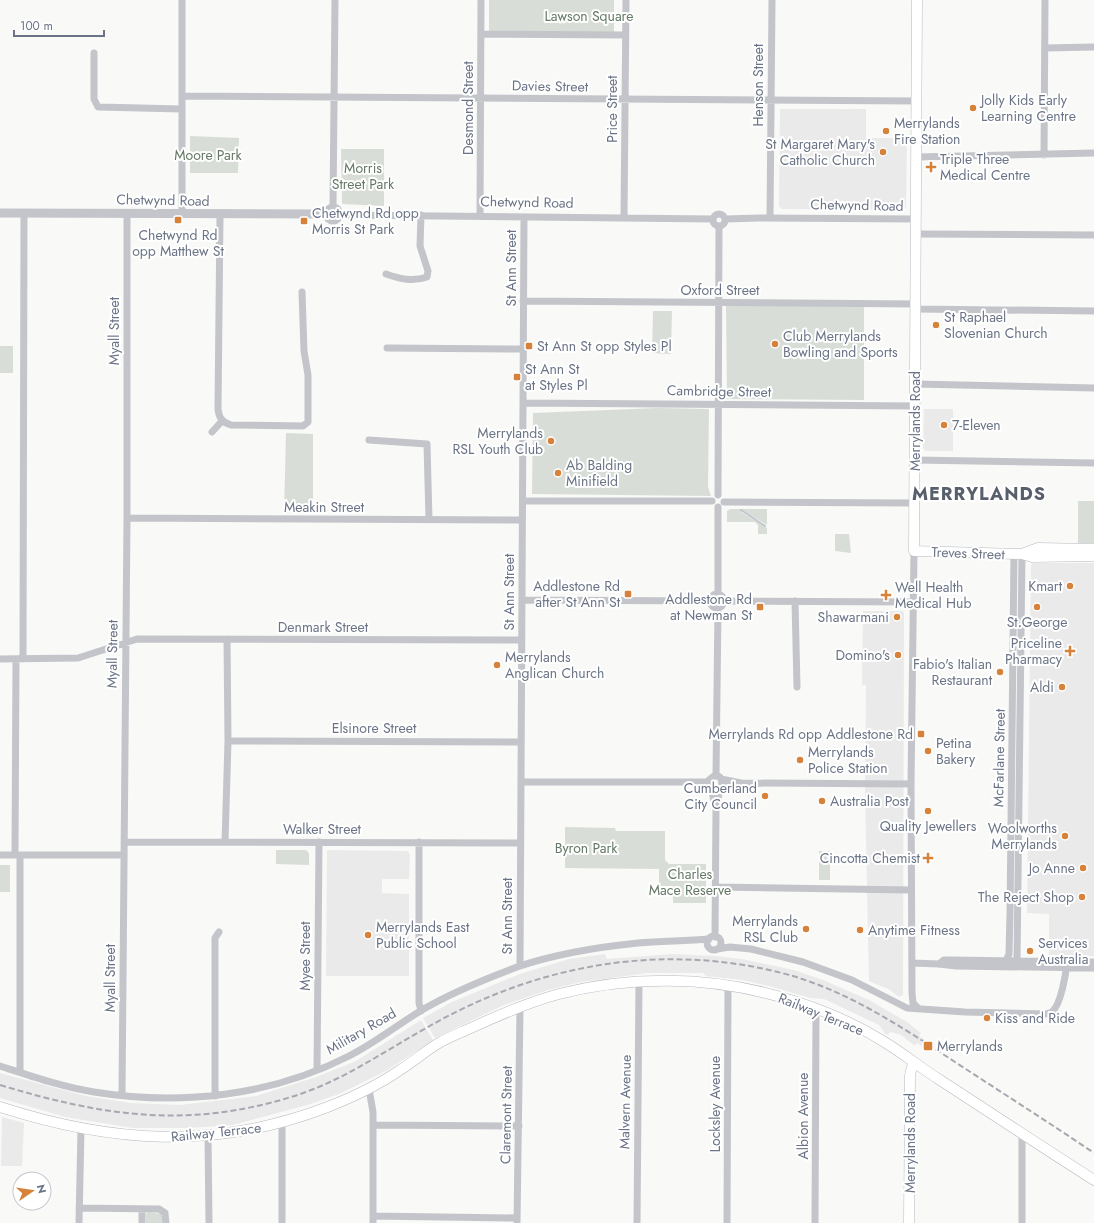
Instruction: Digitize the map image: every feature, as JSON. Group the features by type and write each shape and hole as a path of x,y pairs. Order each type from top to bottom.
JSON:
{"main road":[{"name":"Merrylands Road","path":"914,550 917,0"},
{"name":"Treves Street","path":"1018,554 1038,548 1094,549"},
{"name":"Treves Street","path":"914,550 1018,554 1032,557 1094,556"},
{"name":"Railway Terrace","path":"0,1107 55,1124 80,1129 142,1137 208,1135 282,1122 329,1107 369,1089 399,1071 437,1044 520,1008 558,994 600,986 639,982 678,981 728,986 775,995 816,1009 853,1025 885,1042 913,1063 1094,1180"},
{"name":"Merrylands Road","path":"909,1223 910,1075 913,1063"}],"street":[{"path":"182,0 182,214"},
{"path":"333,207 335,0"},
{"name":"Desmond Street","path":"480,216 481,0"},
{"name":"Price Street","path":"624,217 626,0"},
{"name":"Henson Street","path":"770,218 772,0"},
{"path":"1044,155 1045,0"},
{"path":"481,34 625,35"},
{"path":"1044,48 1094,47"},
{"path":"94,53 94,99 98,107 182,109"},
{"name":"Davies Street","path":"182,96 917,101"},
{"path":"917,157 1094,153"},
{"path":"333,207 339,210 340,214 338,219 334,221 328,219 326,214 327,210 333,207"},
{"name":"Chetwynd Road","path":"0,213 220,215 326,214"},
{"path":"20,1072 18,856 24,213"},
{"path":"721,213 726,219 725,223 720,226 715,224 713,219 717,214 721,213"},
{"name":"Myall Street","path":"122,1096 127,518 126,214"},
{"name":"Chetwynd Road","path":"340,214 713,219"},
{"path":"220,215 218,409 222,421 231,425 303,426 307,424 308,375 304,351 302,292"},
{"path":"386,274 406,279 419,279 427,277 428,271 420,246 421,215"},
{"name":"St Ann Street","path":"520,966 524,217"},
{"name":"Chetwynd Road","path":"726,219 916,219"},
{"path":"712,502 715,496 718,495 720,226"},
{"path":"916,234 1094,235"},
{"name":"Oxford Street","path":"523,301 916,306 1094,311"},
{"path":"387,348 523,349"},
{"path":"915,384 1094,388"},
{"name":"Cambridge Street","path":"523,403 915,406"},
{"path":"212,432 222,421"},
{"path":"369,440 427,444 429,519"},
{"path":"915,460 1094,463"},
{"path":"718,495 722,496 724,502"},
{"path":"523,501 712,502 718,507"},
{"path":"718,507 723,505 724,502 915,503"},
{"path":"718,507 718,593"},
{"name":"Meakin Street","path":"127,518 522,520"},
{"name":"Merrylands Road","path":"914,550 911,890 912,998 913,1004 918,1008"},
{"name":"McFarlane Street","path":"1006,961 1009,954 1018,554"},
{"name":"McFarlane Street","path":"1016,961 1018,554"},
{"path":"710,601 712,596 718,593"},
{"path":"718,593 724,597 725,601"},
{"path":"522,600 710,601"},
{"path":"710,601 713,607 718,608"},
{"path":"725,601 914,602"},
{"path":"718,608 723,605 725,601"},
{"path":"795,601 797,688"},
{"path":"709,947 714,938 716,887 716,810 720,782 718,608"},
{"name":"Denmark Street","path":"0,659 78,658 125,641 137,639 521,640"},
{"path":"225,842 228,741 227,640"},
{"name":"Elsinore Street","path":"228,741 521,742"},
{"path":"716,810 709,785 712,777 720,782 741,783 912,784"},
{"path":"521,782 709,785 716,790 720,782"},
{"name":"Walker Street","path":"124,842 520,843"},
{"name":"Myee Street","path":"318,1070 319,842"},
{"path":"419,842 419,1003 422,1010"},
{"path":"0,855 123,855"},
{"path":"716,887 911,890"},
{"path":"215,1096 215,938 219,932"},
{"path":"714,938 721,944 717,949"},
{"name":"Military Road","path":"0,1066 70,1087 122,1096 172,1098 215,1096 261,1087 318,1070 350,1056 422,1010 475,984 520,966 571,953 608,946 648,942 681,942 714,938 822,968 886,997 898,1005 907,1008 918,1008"},
{"name":"Military Road","path":"681,942 717,949 730,947 751,949"},
{"path":"939,964 944,960 1016,961 1094,968"},
{"path":"912,963 950,966 1066,965 1094,962"},
{"path":"918,1008 965,1012 1049,1013 1054,1010 1057,1005 1066,965"},
{"name":"Malvern Avenue","path":"637,1223 639,982"},
{"name":"Locksley Avenue","path":"727,1223 728,986"},
{"name":"Claremont Street","path":"517,1220 520,1008"},
{"name":"Albion Avenue","path":"815,1223 816,1009"},
{"path":"369,1089 372,1100 373,1125 373,1219 517,1220"},
{"path":"282,1122 282,1223"},
{"path":"373,1125 519,1126"},
{"path":"79,1223 80,1129"},
{"path":"1022,1134 1022,1223"},
{"path":"208,1135 209,1223"},
{"path":"79,1208 162,1211 166,1216 166,1223"},
{"path":"142,1210 142,1223"}],"shaded area":[{"path":"780,109 866,109 866,138 907,138 906,207 904,210 782,209 779,206"},
{"path":"924,409 953,409 953,451 926,451 923,448"},
{"path":"1033,563 1094,563 1094,956 1049,955 1049,914 1027,913 1031,565"},
{"path":"863,611 903,611 904,613 903,995 899,997 890,990 869,981 865,794 866,685 862,685"},
{"name":"Merrylands East Public School","path":"327,850 407,851 410,854 409,879 382,879 382,893 409,894 409,976 326,976"},
{"path":"605,954 607,959 672,954 715,956 742,959 794,970 823,980 869,1000 907,1022 921,1033 919,1036 929,1043 926,1049 917,1043 915,1046 901,1035 891,1032 886,1035 879,1025 824,999 810,998 742,980 706,976 703,973 648,973 581,982 548,990 504,1005 435,1038 423,1018 452,1002 520,974 569,959"},
{"path":"421,1020 433,1040 386,1071 339,1094 311,1104 233,1125 189,1128 133,1128 65,1117 0,1098 0,1073 86,1096 131,1103 180,1105 256,1096 316,1077 356,1061"},
{"path":"2,1117 24,1123 22,1166 1,1166"}],"green space":[{"name":"Lawson Square","path":"489,0 614,0 614,33 489,31"},
{"name":"Moore Park","path":"190,136 239,138 238,173 190,173"},
{"name":"Morris Street Park","path":"341,149 384,149 384,206 342,204"},
{"path":"864,304 864,400 727,399 726,306"},
{"path":"653,311 672,311 671,354 652,353"},
{"path":"0,346 13,346 13,373 0,373"},
{"path":"657,408 709,409 708,487 711,496 532,494 533,413"},
{"path":"286,433 313,434 313,513 284,513"},
{"path":"1078,501 1094,501 1094,543 1078,543"},
{"path":"730,509 767,509 767,525 742,510 741,512 767,528 767,534 758,534 758,525 755,522 727,522 727,511"},
{"path":"835,534 849,534 851,553 835,551"},
{"name":"Byron Park","path":"565,827 615,828 616,831 665,831 665,860 669,864 706,864 706,903 673,903 673,886 659,886 659,869 565,868"},
{"path":"276,850 306,850 309,853 309,865 276,864"},
{"path":"819,851 830,851 830,880 819,880"},
{"path":"0,865 10,865 10,892 0,892"},
{"path":"148,1212 162,1214 163,1223 146,1223 146,1214"}],"waterway":[{"path":"741,510 765,526"}],"railway":[{"path":"0,1085 38,1096 74,1104 110,1111 145,1115 216,1113 253,1107 291,1097 327,1083 361,1066 428,1027 469,1006 512,988 555,974 600,965 645,960 690,960 736,964 782,973 806,980 851,999 914,1035 1094,1153"}],"place":[{"name":"Jolly Kids Early Learning Centre","path":"973,108"},
{"name":"Merrylands Fire Station","path":"886,131"},
{"name":"St Margaret Mary's Catholic Church","path":"883,152"},
{"name":"Triple Three Medical Centre","path":"931,167"},
{"name":"Chetwynd Rd opp Matthew St","path":"178,220"},
{"name":"Chetwynd Rd opp Morris St Park","path":"304,221"},
{"name":"St Raphael Slovenian Church","path":"936,325"},
{"name":"Club Merrylands Bowling and Sports","path":"775,344"},
{"name":"St Ann St opp Styles Pl","path":"529,346"},
{"name":"St Ann St at Styles Pl","path":"517,377"},
{"name":"7-Eleven","path":"944,425"},
{"name":"Merrylands RSL Youth Club","path":"551,441"},
{"name":"Ab Balding Minifield","path":"558,473"},
{"name":"Kmart","path":"1070,586"},
{"name":"Addlestone Rd after St Ann St","path":"628,594"},
{"name":"Well Health Medical Hub","path":"886,595"},
{"name":"Addlestone Rd at Newman St","path":"760,607"},
{"name":"St.George","path":"1037,607"},
{"name":"Shawarmani","path":"897,617"},
{"name":"Priceline Pharmacy","path":"1070,651"},
{"name":"Domino's","path":"898,655"},
{"name":"Merrylands Anglican Church","path":"497,665"},
{"name":"Fabio's Italian Restaurant","path":"1000,672"},
{"name":"Aldi","path":"1062,687"},
{"name":"Merrylands Rd opp Addlestone Rd","path":"921,734"},
{"name":"Petina Bakery","path":"928,751"},
{"name":"Merrylands Police Station","path":"800,760"},
{"name":"Cumberland City Council","path":"765,796"},
{"name":"Australia Post","path":"822,801"},
{"name":"Quality Jewellers","path":"928,811"},
{"name":"Woolworths Merrylands","path":"1065,836"},
{"name":"Cincotta Chemist","path":"928,858"},
{"name":"Jo Anne","path":"1083,868"},
{"name":"The Reject Shop","path":"1082,897"},
{"name":"Merrylands RSL Club","path":"806,929"},
{"name":"Anytime Fitness","path":"860,930"},
{"name":"Merrylands East Public School","path":"368,935"},
{"name":"Services Australia","path":"1030,951"},
{"name":"Kiss and Ride","path":"987,1018"},
{"name":"Merrylands","path":"928,1046"}],"district":[{"name":"MERRYLANDS","path":"979,494"}],"park label":[{"name":"Charles Mace Reserve","path":"690,882"}]}
